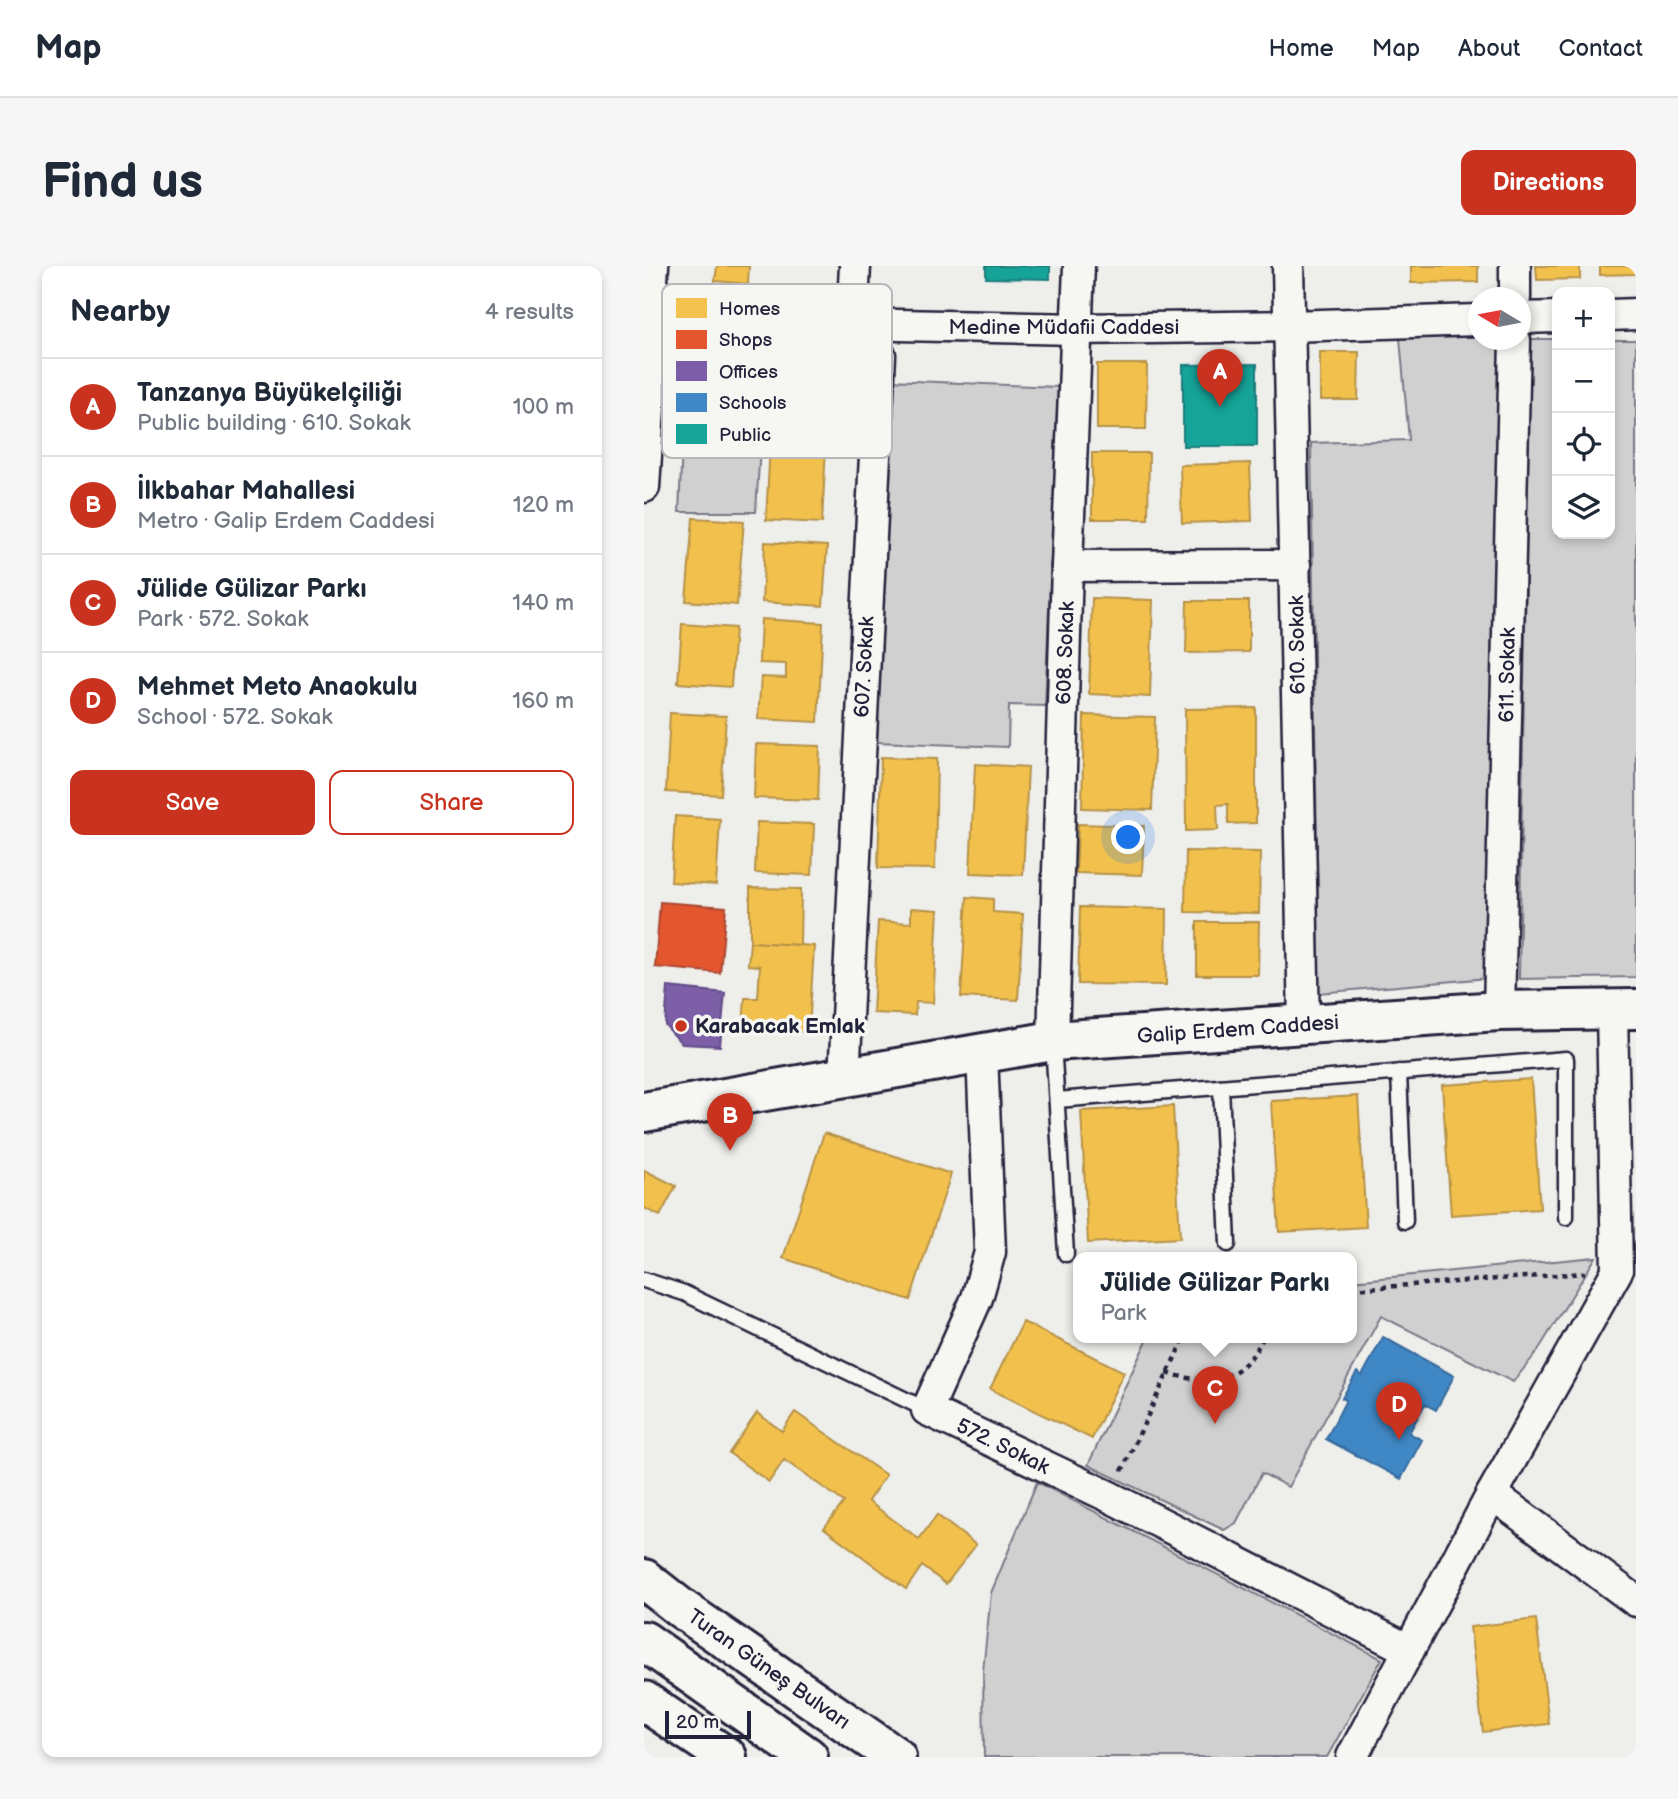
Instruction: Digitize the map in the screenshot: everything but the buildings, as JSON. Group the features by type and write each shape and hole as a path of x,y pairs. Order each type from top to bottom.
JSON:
{"main road":[{"name":"Galip Erdem Caddesi","path":"644,1112 1053,1041 1499,1011 1624,1010"},
{"name":"Galip Erdem Caddesi","path":"644,1127 844,1078"},
{"name":"Turan Güneş Bulvarı","path":"644,1579 682,1609 896,1757"},
{"path":"644,1641 808,1757"},
{"path":"644,1701 727,1757"}],"street":[{"path":"644,487 653,266"},
{"path":"854,284 855,266"},
{"name":"608. Sokak","path":"1053,1041 1079,266"},
{"name":"610. Sokak","path":"1288,266 1304,1025"},
{"path":"1515,266 1515,287"},
{"path":"1615,315 1636,314"},
{"path":"1531,318 1552,317"},
{"name":"Medine Müdafii Caddesi","path":"892,325 1077,329 1468,320"},
{"name":"Medine Müdafii Caddesi","path":"649,322 662,322"},
{"name":"611. Sokak","path":"1499,1011 1515,350"},
{"name":"607. Sokak","path":"844,1078 875,458"},
{"path":"1067,566 1295,565"},
{"path":"1352,1757 1492,1494 1626,1271 1624,1010"},
{"path":"927,1410 977,1298 990,1252 982,1052"},
{"name":"572. Sokak","path":"927,1410 1110,1497 1409,1650"},
{"path":"1492,1494 1636,1601"}],"lane":[{"path":"1053,1041 1066,1254"},
{"path":"1057,1100 1566,1059 1566,1217"},
{"path":"1399,1072 1405,1221"},
{"path":"1221,1087 1228,1244"},
{"path":"644,1280 684,1293 927,1410"}],"path":[{"path":"1357,1289 1626,1271"},
{"path":"1110,1497 1182,1343"},
{"path":"1167,1373 1207,1381 1227,1376 1244,1367 1260,1343"}],"shaded area":[{"path":"1468,335 1468,350 1500,350 1488,978 1319,993 1311,443 1409,440 1400,338"},
{"path":"1531,339 1552,339 1552,539 1615,539 1615,340 1636,340 1636,977 1519,979"},
{"path":"892,380 1058,387 1045,706 1009,705 1008,747 876,742 886,458 892,458"},
{"path":"681,458 759,458 756,512 679,512"},
{"path":"1596,1257 1537,1352 1513,1382 1381,1316 1288,1487 1262,1473 1236,1523 1224,1530 1088,1465 1146,1343 1357,1343 1357,1281"},
{"path":"1037,1482 1382,1659 1327,1757 984,1757 983,1671 991,1593"}],"place":[{"name":"Tanzanya Büyükelçiliği","path":"1220,407"},
{"name":"Karabacak Emlak","path":"681,1026"},
{"name":"İlkbahar Mahallesi","path":"730,1151"},
{"name":"Jülide Gülizar Parkı","path":"1215,1424"},
{"name":"Mehmet Meto Anaokulu","path":"1399,1440"}]}
